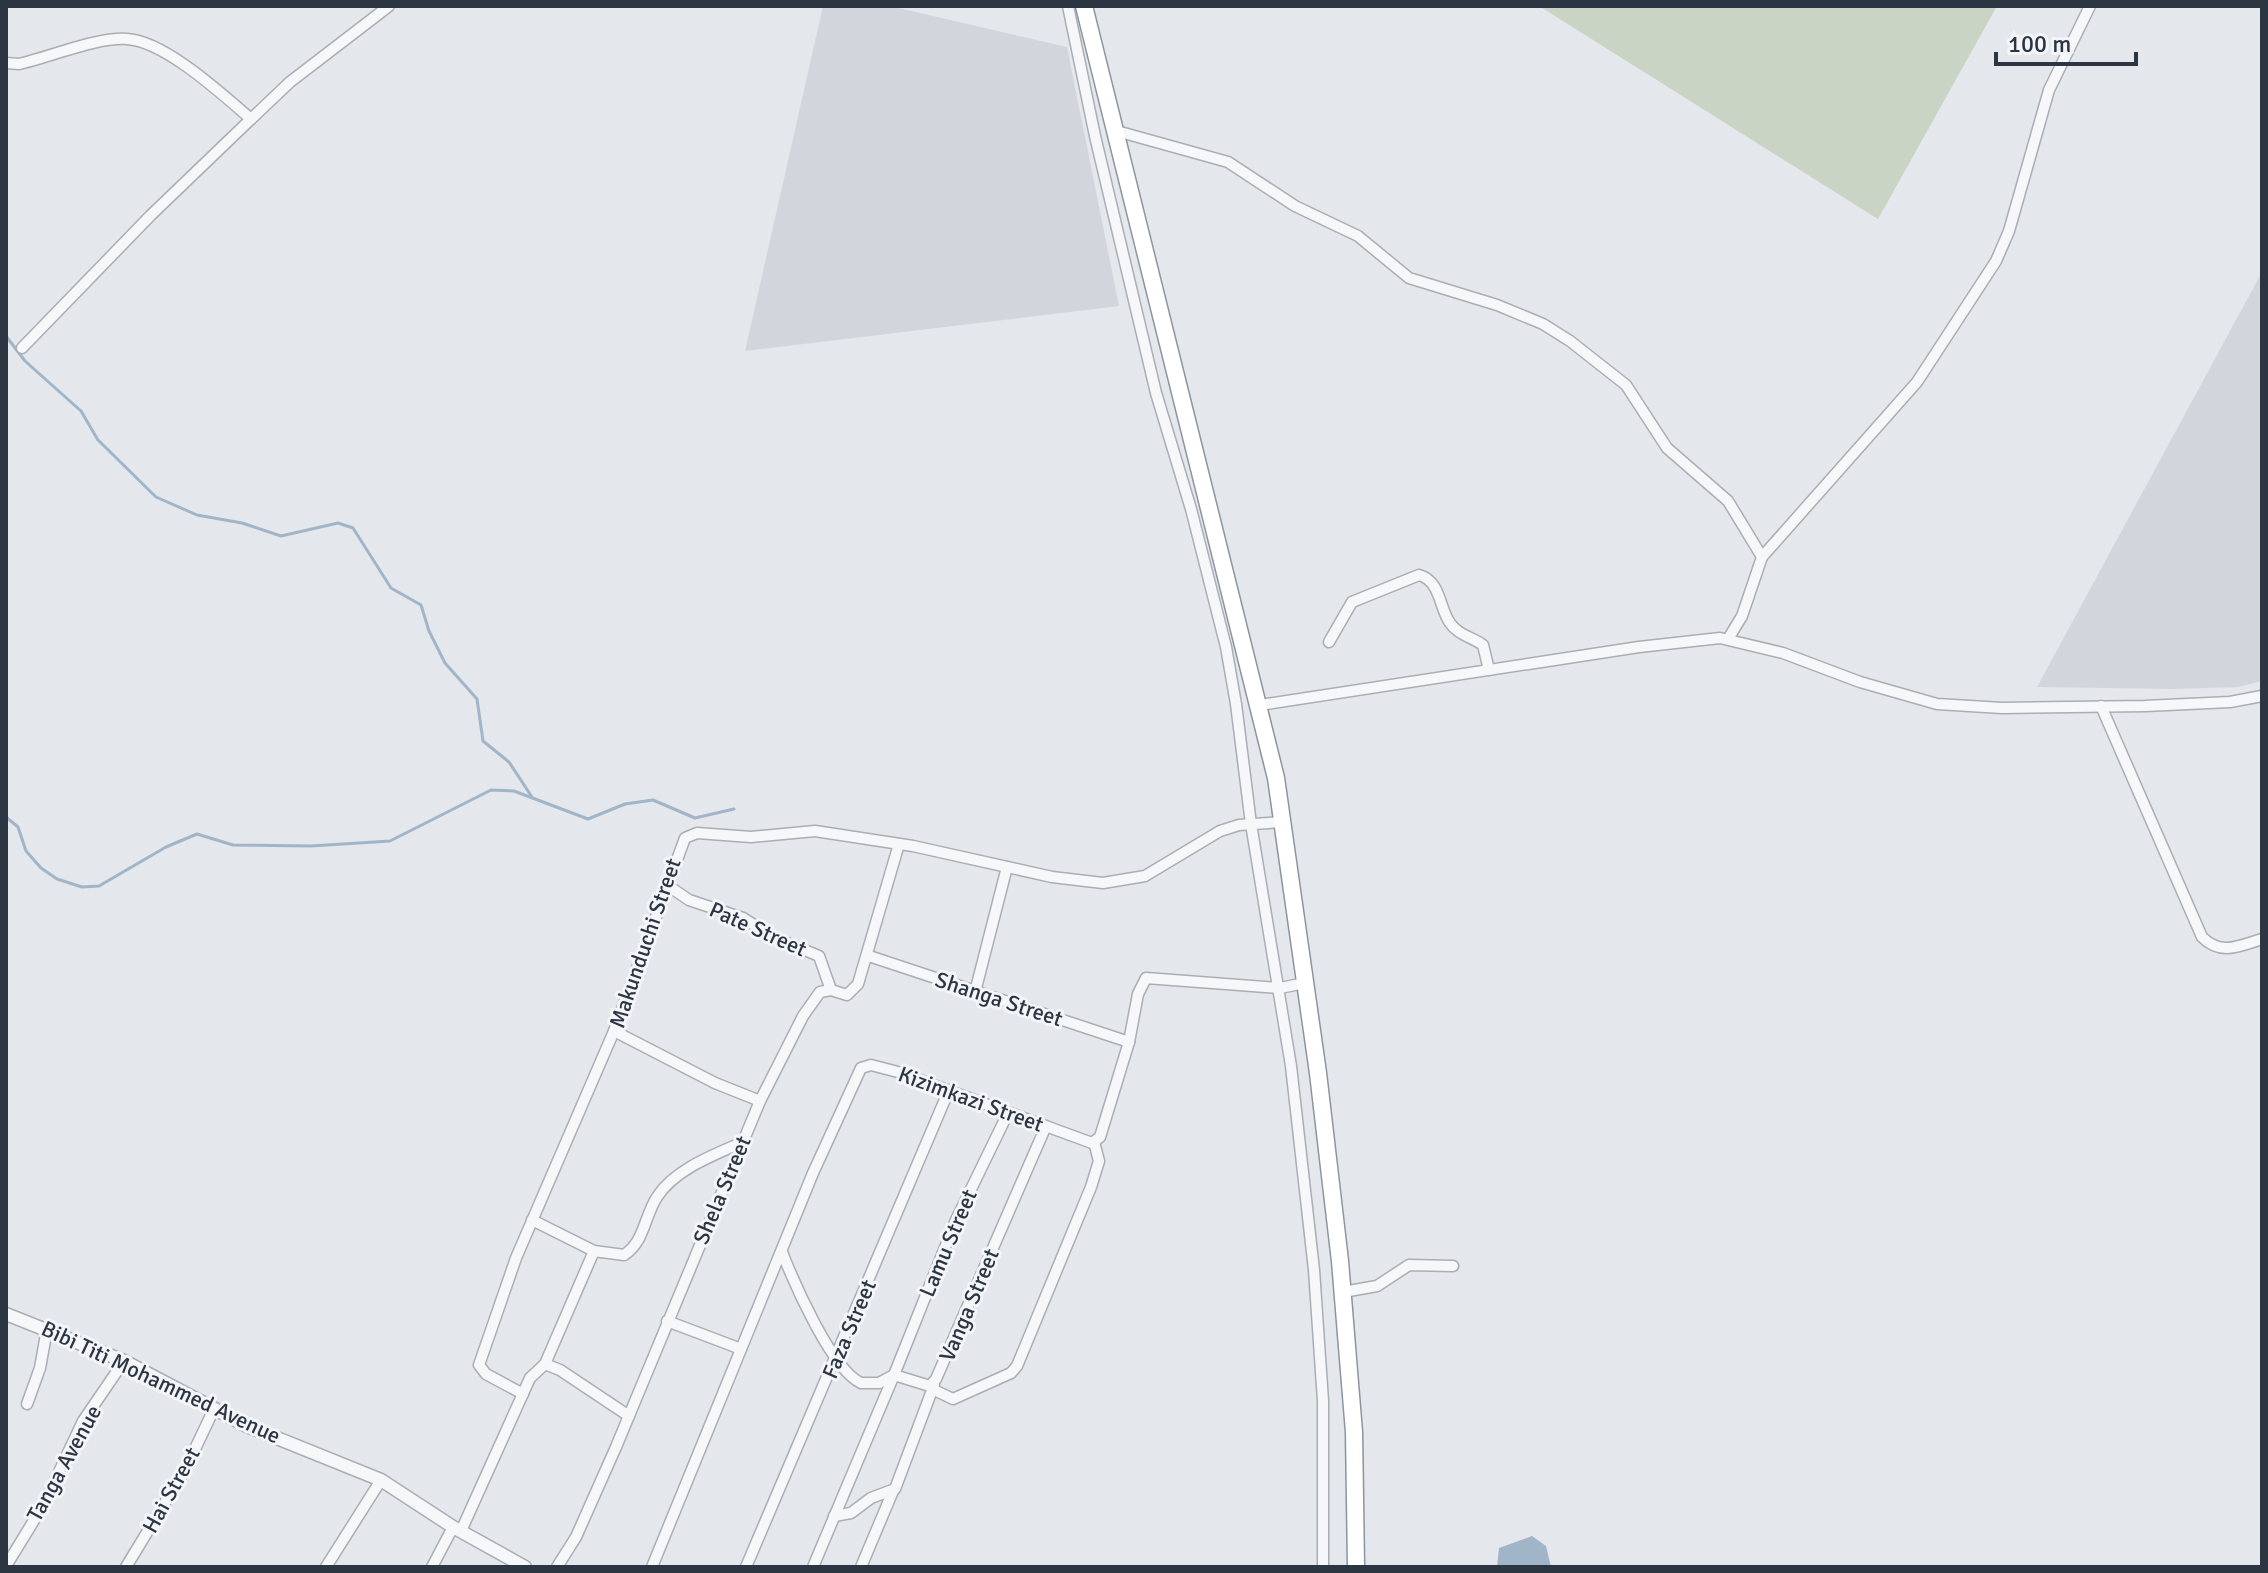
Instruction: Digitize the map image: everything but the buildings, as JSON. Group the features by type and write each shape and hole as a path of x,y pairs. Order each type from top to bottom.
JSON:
{"highway":[{"path":"1084,6 1225,585 1260,705 1276,778 1343,1292 1354,1432 1356,1567"}],"street":[{"path":"22,348 151,215 290,82 389,6"},
{"path":"1068,6 1095,136 1156,393 1191,509 1226,647 1251,824 1280,988 1317,1301 1323,1401 1323,1567"},
{"path":"1728,639 1742,616 1762,557 1908,393 1978,291 2009,231 2049,90 2090,6"},
{"path":"6,63 19,64 110,40 142,41 189,70 251,119"},
{"path":"1113,130 1228,162 1295,206 1358,236 1409,278 1497,305 1543,324 1570,341 1626,385 1667,448 1728,501 1762,557"},
{"path":"1329,642 1352,602 1419,575 1432,583 1449,622 1459,632 1483,645 1489,670"},
{"path":"1260,705 1639,647 1728,639 1783,653 1860,682 1937,704 2002,708 2192,704 2262,696"},
{"path":"2101,706 2202,937 2217,948 2227,950 2262,939"},
{"name":"Makunduchi Street","path":"523,1394 486,1374 479,1365 532,1220 614,1031 679,846 685,838 697,833 751,837 815,831 1103,883 1134,880 1220,831 1251,824 1282,822"},
{"name":"Shela Street","path":"557,1567 576,1537 629,1416 760,1101 814,999 820,992 831,990 851,994 869,956 899,844"},
{"path":"975,992 1007,867"},
{"name":"Pate Street","path":"667,885 689,900 743,918 773,937 819,956 831,990"},
{"name":"Shanga Street","path":"869,956 1129,1042"},
{"path":"861,1567 933,1386 953,1399 1011,1373 1017,1366 1091,1187 1099,1161 1094,1142 1100,1137 1129,1042 1138,994 1148,977 1280,988 1305,983"},
{"path":"614,1031 715,1083 760,1101"},
{"name":"Kizimkazi Street","path":"652,1567 861,1068 871,1065 885,1068 1094,1142"},
{"name":"Faza Street","path":"746,1567 772,1498 836,1361 949,1090"},
{"name":"Lamu Street","path":"894,1375 956,1220 1008,1113"},
{"name":"Vanga Street","path":"894,1375 923,1386 933,1386 1046,1126"},
{"path":"532,1220 594,1251 614,1257 633,1249 660,1192 691,1168 741,1143"},
{"path":"432,1567 457,1529 532,1373 545,1364 594,1251"},
{"path":"782,1252 798,1294 847,1375 861,1383 879,1383 894,1375"},
{"path":"1343,1292 1377,1286 1409,1265 1453,1266"},
{"name":"Bibi Titi Mohammed Avenue","path":"6,1314 124,1361 213,1411 381,1480 457,1529 525,1567"},
{"path":"667,1321 741,1349"},
{"path":"27,1404 40,1368 47,1329"},
{"name":"Tanga Avenue","path":"6,1566 44,1504 83,1421 124,1361"},
{"path":"545,1364 560,1370 629,1416"},
{"path":"813,1567 894,1375"},
{"name":"Hai Street","path":"126,1567 185,1470 213,1411"},
{"path":"326,1567 381,1480"},
{"path":"834,1516 851,1513 871,1498 893,1491"}],"shaded area":[{"path":"823,6 890,6 1067,47 1119,306 745,351"},
{"path":"2262,272 2262,681 2238,687 2174,689 2037,687"}],"green space":[{"path":"1539,6 1997,6 1878,219"}],"water":[{"path":"1532,1536 1546,1546 1551,1567 1497,1567 1499,1548"}],"waterway":[{"path":"6,336 25,361 81,411 98,440 156,497 197,515 242,523 281,536 338,523 353,528 391,588 421,605 429,631 445,663 477,699 483,741 509,762 532,797"},
{"path":"6,817 18,827 26,851 41,868 57,879 82,887 99,886 166,847 197,834 233,845 311,846 390,841 491,790 514,791 588,819 625,804 653,800 695,818 734,809"}]}
